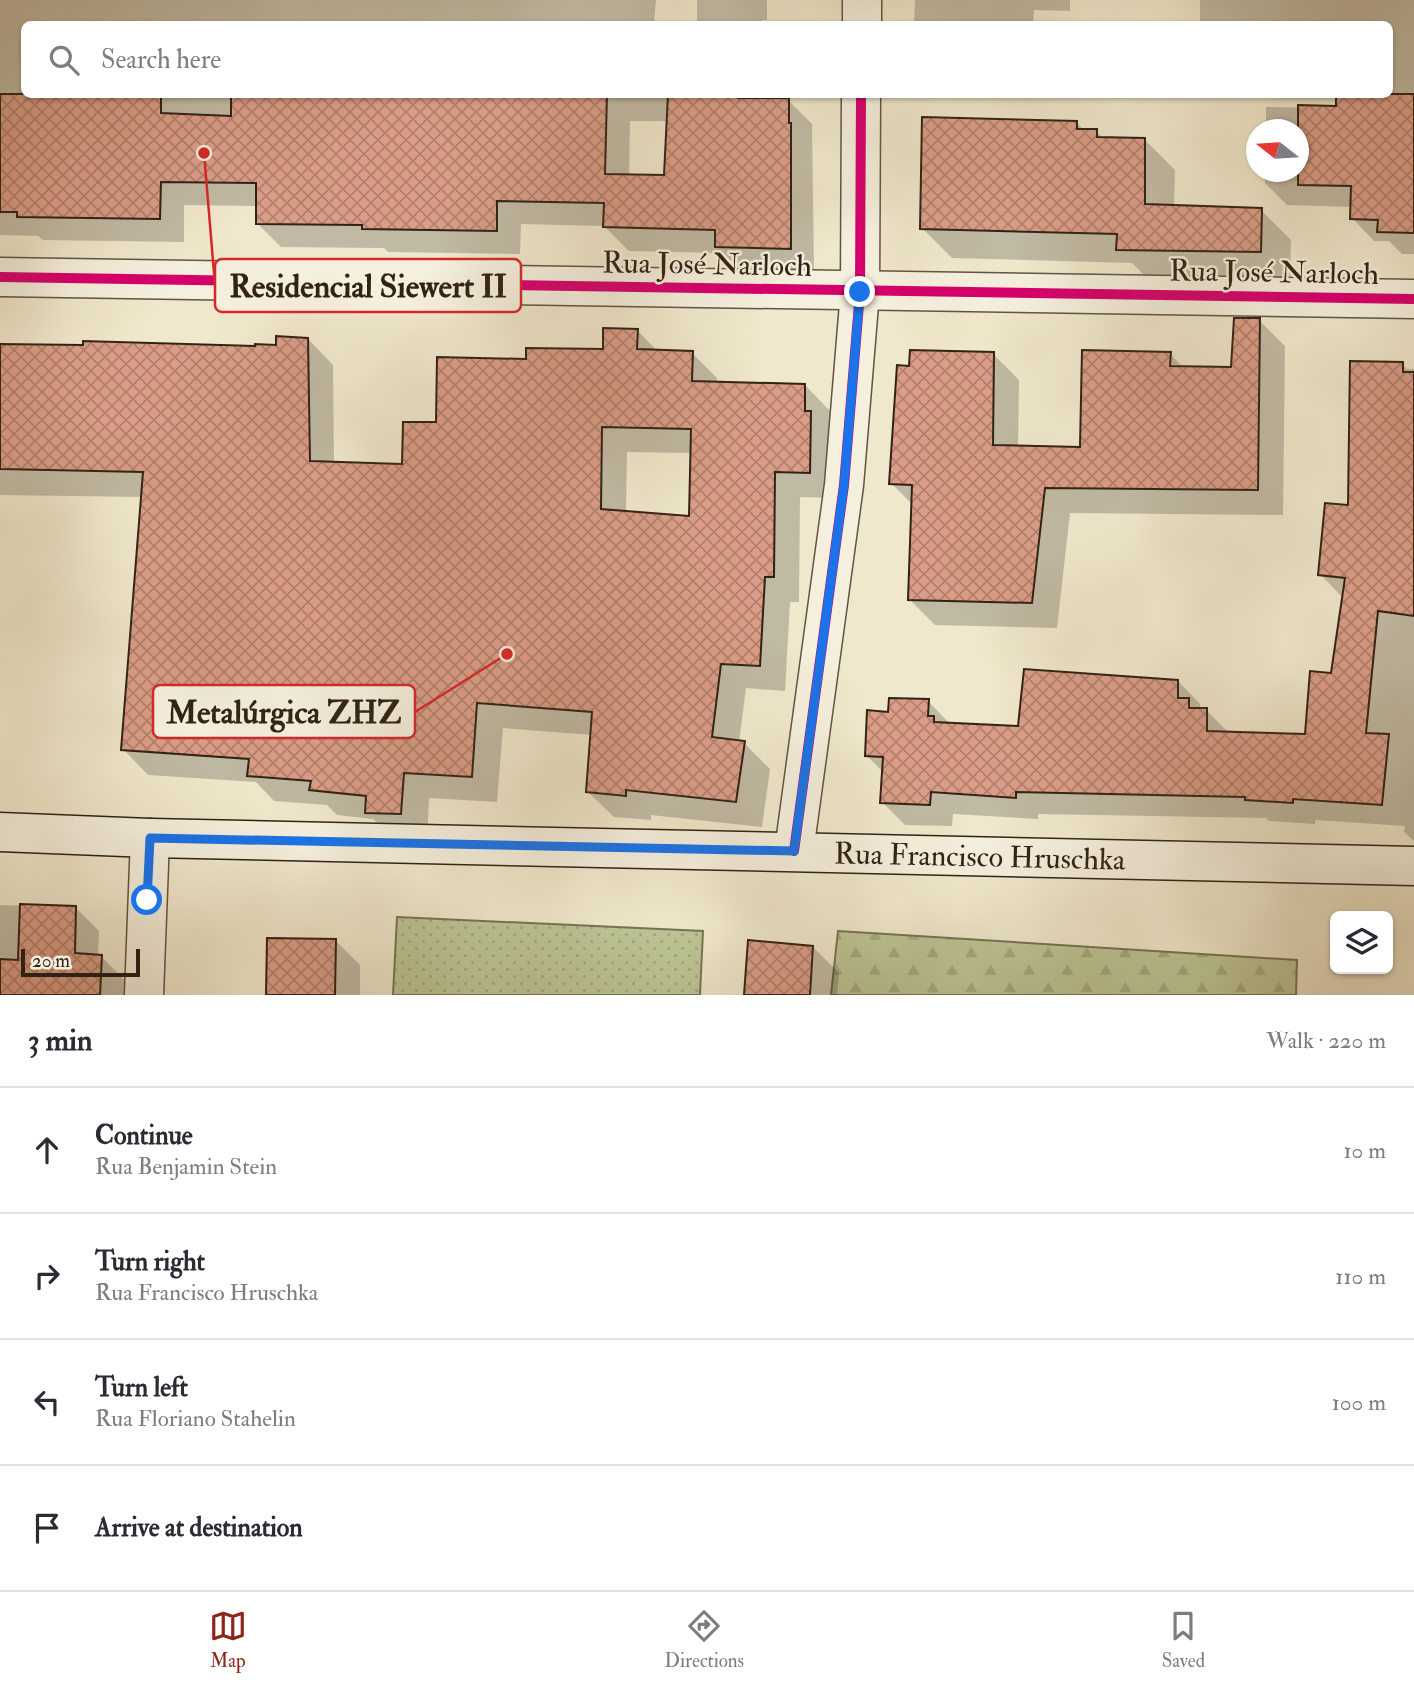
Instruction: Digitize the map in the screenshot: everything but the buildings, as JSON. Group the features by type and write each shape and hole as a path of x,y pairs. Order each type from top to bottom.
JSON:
{"street":[{"path":"862,0 862,21"},
{"path":"794,851 844,485 860,292 861,98"},
{"name":"Rua José Narloch","path":"0,277 1414,299"},
{"name":"Rua Francisco Hruschka","path":"0,832 150,838 1414,866"},
{"path":"144,995 150,838"}],"green space":[{"path":"397,917 703,931 700,995 393,995"},
{"path":"838,931 1297,960 1296,995 831,995"}],"cycle path":[{"path":"794,851 844,485 860,292 861,98"},
{"path":"0,277 1414,299"}],"place":[{"name":"Residencial Siewert II","path":"204,153"},
{"name":"Metalúrgica ZHZ","path":"507,654"}],"route":[{"path":"147,900 150,838 794,851 844,485 860,292"}]}
